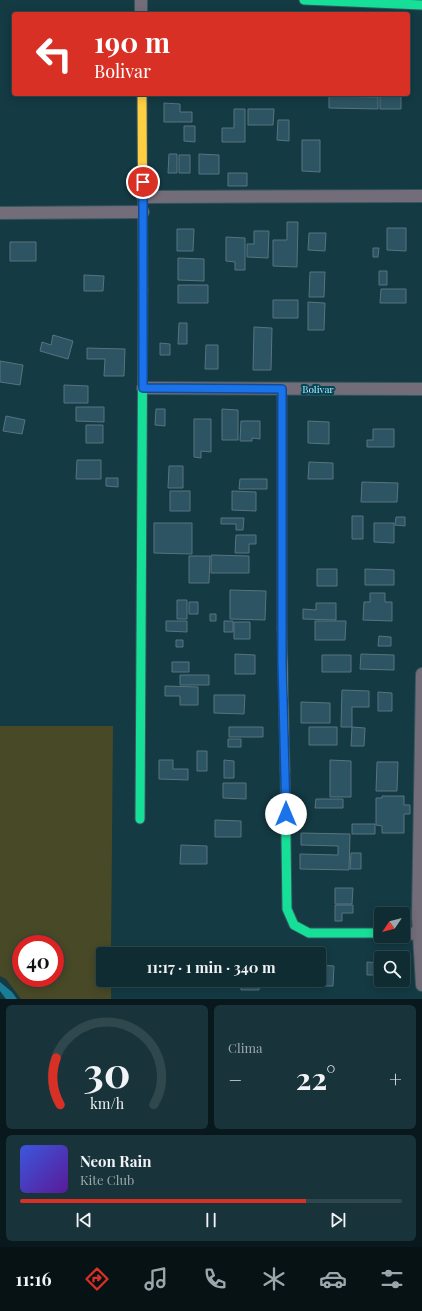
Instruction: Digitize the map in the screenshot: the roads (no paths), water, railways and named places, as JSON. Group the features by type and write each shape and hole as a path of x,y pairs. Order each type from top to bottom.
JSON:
{"street":[{"path":"141,0 141,12"},
{"path":"304,0 422,5"},
{"path":"140,819 143,388 142,96"},
{"path":"143,197 422,196"},
{"path":"0,213 143,212"},
{"name":"Bolivar","path":"143,388 422,389"},
{"path":"282,389 282,662 286,790 287,909 294,925 308,933 374,933"},
{"path":"422,674 418,911 421,934 422,985"},
{"path":"410,934 421,934"}],"water":[{"path":"0,982 12,992 17,999 6,999 0,991"}]}
